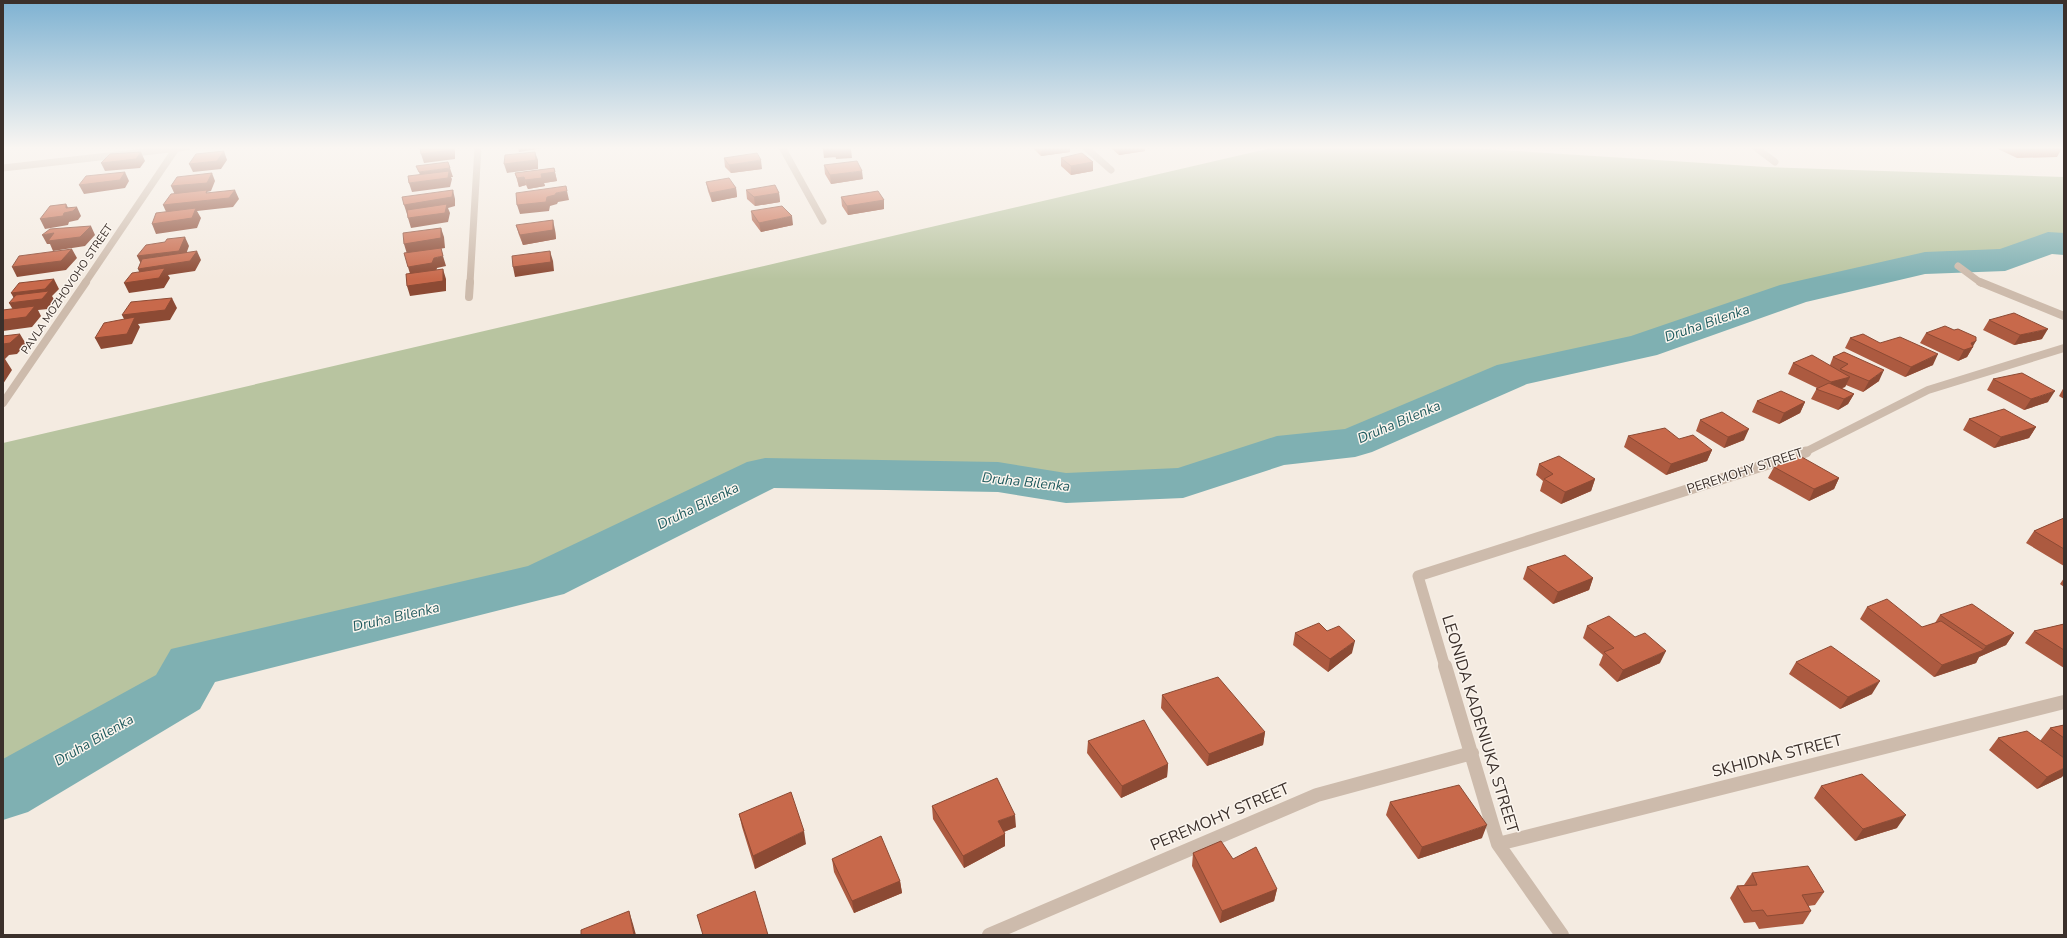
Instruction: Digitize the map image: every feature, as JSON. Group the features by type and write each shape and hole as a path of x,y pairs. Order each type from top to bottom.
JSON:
{"street":[{"name":"PAVLA MOZHOVOHO STREET","path":"3,403 148,191"},
{"path":"469,297 475,191"},
{"path":"807,191 824,221"},
{"path":"1958,266 1983,284 2064,316"},
{"name":"PEREMOHY STREET","path":"1418,576 1808,451 1928,390 2064,348"},
{"name":"LEONIDA KADENIUKA STREET","path":"1418,576 1498,844 1562,935"},
{"name":"SKHIDNA STREET","path":"1498,844 2064,702"},
{"name":"PEREMOHY STREET","path":"990,935 1317,795 1472,753"}],"green space":[{"path":"1087,191 2064,191 2064,244 2048,243 2005,260 1925,263 1794,293 1642,346 1513,374 1355,442 1277,451 1183,483 1066,488 998,477 765,473 544,581 193,665 178,692 3,792 3,443"}],"building":[{"path":"200,191 207,191 206,193 234,191 229,198 163,205 171,194"},
{"path":"453,191 452,197 404,205 402,197"},
{"path":"532,191 567,191 556,193 555,195 547,197 546,202 517,205 516,193"},
{"path":"709,191 722,191 710,193"},
{"path":"747,191 778,191 779,193 754,197"},
{"path":"878,191 884,200 847,206 841,197"},
{"path":"66,204 66,208 77,207 73,211 64,213 63,216 40,219 50,206"},
{"path":"447,204 445,213 408,218 407,210"},
{"path":"782,206 792,216 759,223 751,211"},
{"path":"196,208 192,218 152,224 156,213"},
{"path":"553,220 553,230 520,235 516,225"},
{"path":"91,226 80,237 48,241 54,233 42,235 50,229"},
{"path":"441,228 441,238 404,244 403,233"},
{"path":"185,237 179,251 137,256 146,245 165,242 167,239"},
{"path":"441,248 443,256 434,258 432,263 408,267 404,253"},
{"path":"72,249 61,261 12,267 19,256"},
{"path":"197,251 190,261 138,269 142,259"},
{"path":"550,251 551,262 513,267 512,256"},
{"path":"165,268 159,278 124,283 132,273"},
{"path":"443,269 443,281 407,286 406,274"},
{"path":"54,279 45,289 11,293 19,283"},
{"path":"49,291 42,299 9,303 16,295"},
{"path":"172,298 165,310 122,315 131,302"},
{"path":"35,306 26,317 3,320 3,310"},
{"path":"2014,313 2048,329 2020,335 1989,320"},
{"path":"135,317 127,334 95,338 104,323"},
{"path":"1945,326 1954,330 1958,329 1976,337 1976,341 1971,343 1973,347 1964,350 1926,333"},
{"path":"20,334 10,343 3,344 3,336"},
{"path":"1863,334 1880,343 1900,337 1938,354 1911,367 1850,338"},
{"path":"1844,352 1884,370 1869,381 1840,369 1848,364 1833,357"},
{"path":"1812,355 1850,377 1831,382 1793,363"},
{"path":"2022,373 2055,391 2031,399 1993,379"},
{"path":"1829,383 1854,394 1844,399 1816,389"},
{"path":"1781,391 1805,402 1784,413 1757,401"},
{"path":"2004,409 2036,427 2001,437 1969,419"},
{"path":"1722,412 1749,429 1728,437 1700,420"},
{"path":"1665,428 1679,439 1693,435 1712,450 1671,464 1628,436"},
{"path":"1559,456 1595,479 1565,492 1544,479 1553,474 1539,464"},
{"path":"1800,456 1839,478 1814,489 1774,467"},
{"path":"2064,518 2064,549 2034,531"},
{"path":"1565,555 1593,578 1558,592 1527,567"},
{"path":"1887,599 1922,627 1941,621 1984,650 1942,665 1867,607"},
{"path":"1972,604 2014,633 1986,646 1940,615"},
{"path":"1609,616 1635,637 1645,633 1666,651 1623,670 1604,652 1614,648 1587,626"},
{"path":"1319,623 1327,631 1339,626 1355,641 1330,659 1295,633"},
{"path":"2064,624 2064,650 2034,631"},
{"path":"1831,646 1880,681 1848,697 1796,662"},
{"path":"1218,677 1265,732 1209,754 1162,695"},
{"path":"1144,720 1168,764 1122,786 1088,741"},
{"path":"2064,725 2064,738 2050,728"},
{"path":"2027,731 2064,758 2064,768 2047,777 1998,738"},
{"path":"1862,774 1906,815 1863,829 1821,786"},
{"path":"997,778 1015,815 998,821 1005,834 963,856 932,806"},
{"path":"1459,785 1487,825 1422,847 1390,802"},
{"path":"791,792 804,831 753,856 739,814"},
{"path":"881,836 900,881 852,901 832,859"},
{"path":"1221,841 1233,859 1256,847 1277,889 1222,911 1193,853"},
{"path":"1808,866 1824,892 1802,895 1811,911 1767,916 1763,910 1752,911 1737,886 1757,885 1752,873"},
{"path":"755,891 768,935 703,935 697,915"},
{"path":"629,911 634,935 581,935 581,930"}],"waterway":[{"name":"Druha Bilenka","path":"3,792 178,692 193,665 544,581 765,473 998,477 1066,488 1183,483 1277,451 1355,442 1513,374 1642,346 1794,293 1925,263 2005,260 2048,243 2064,244"}]}
